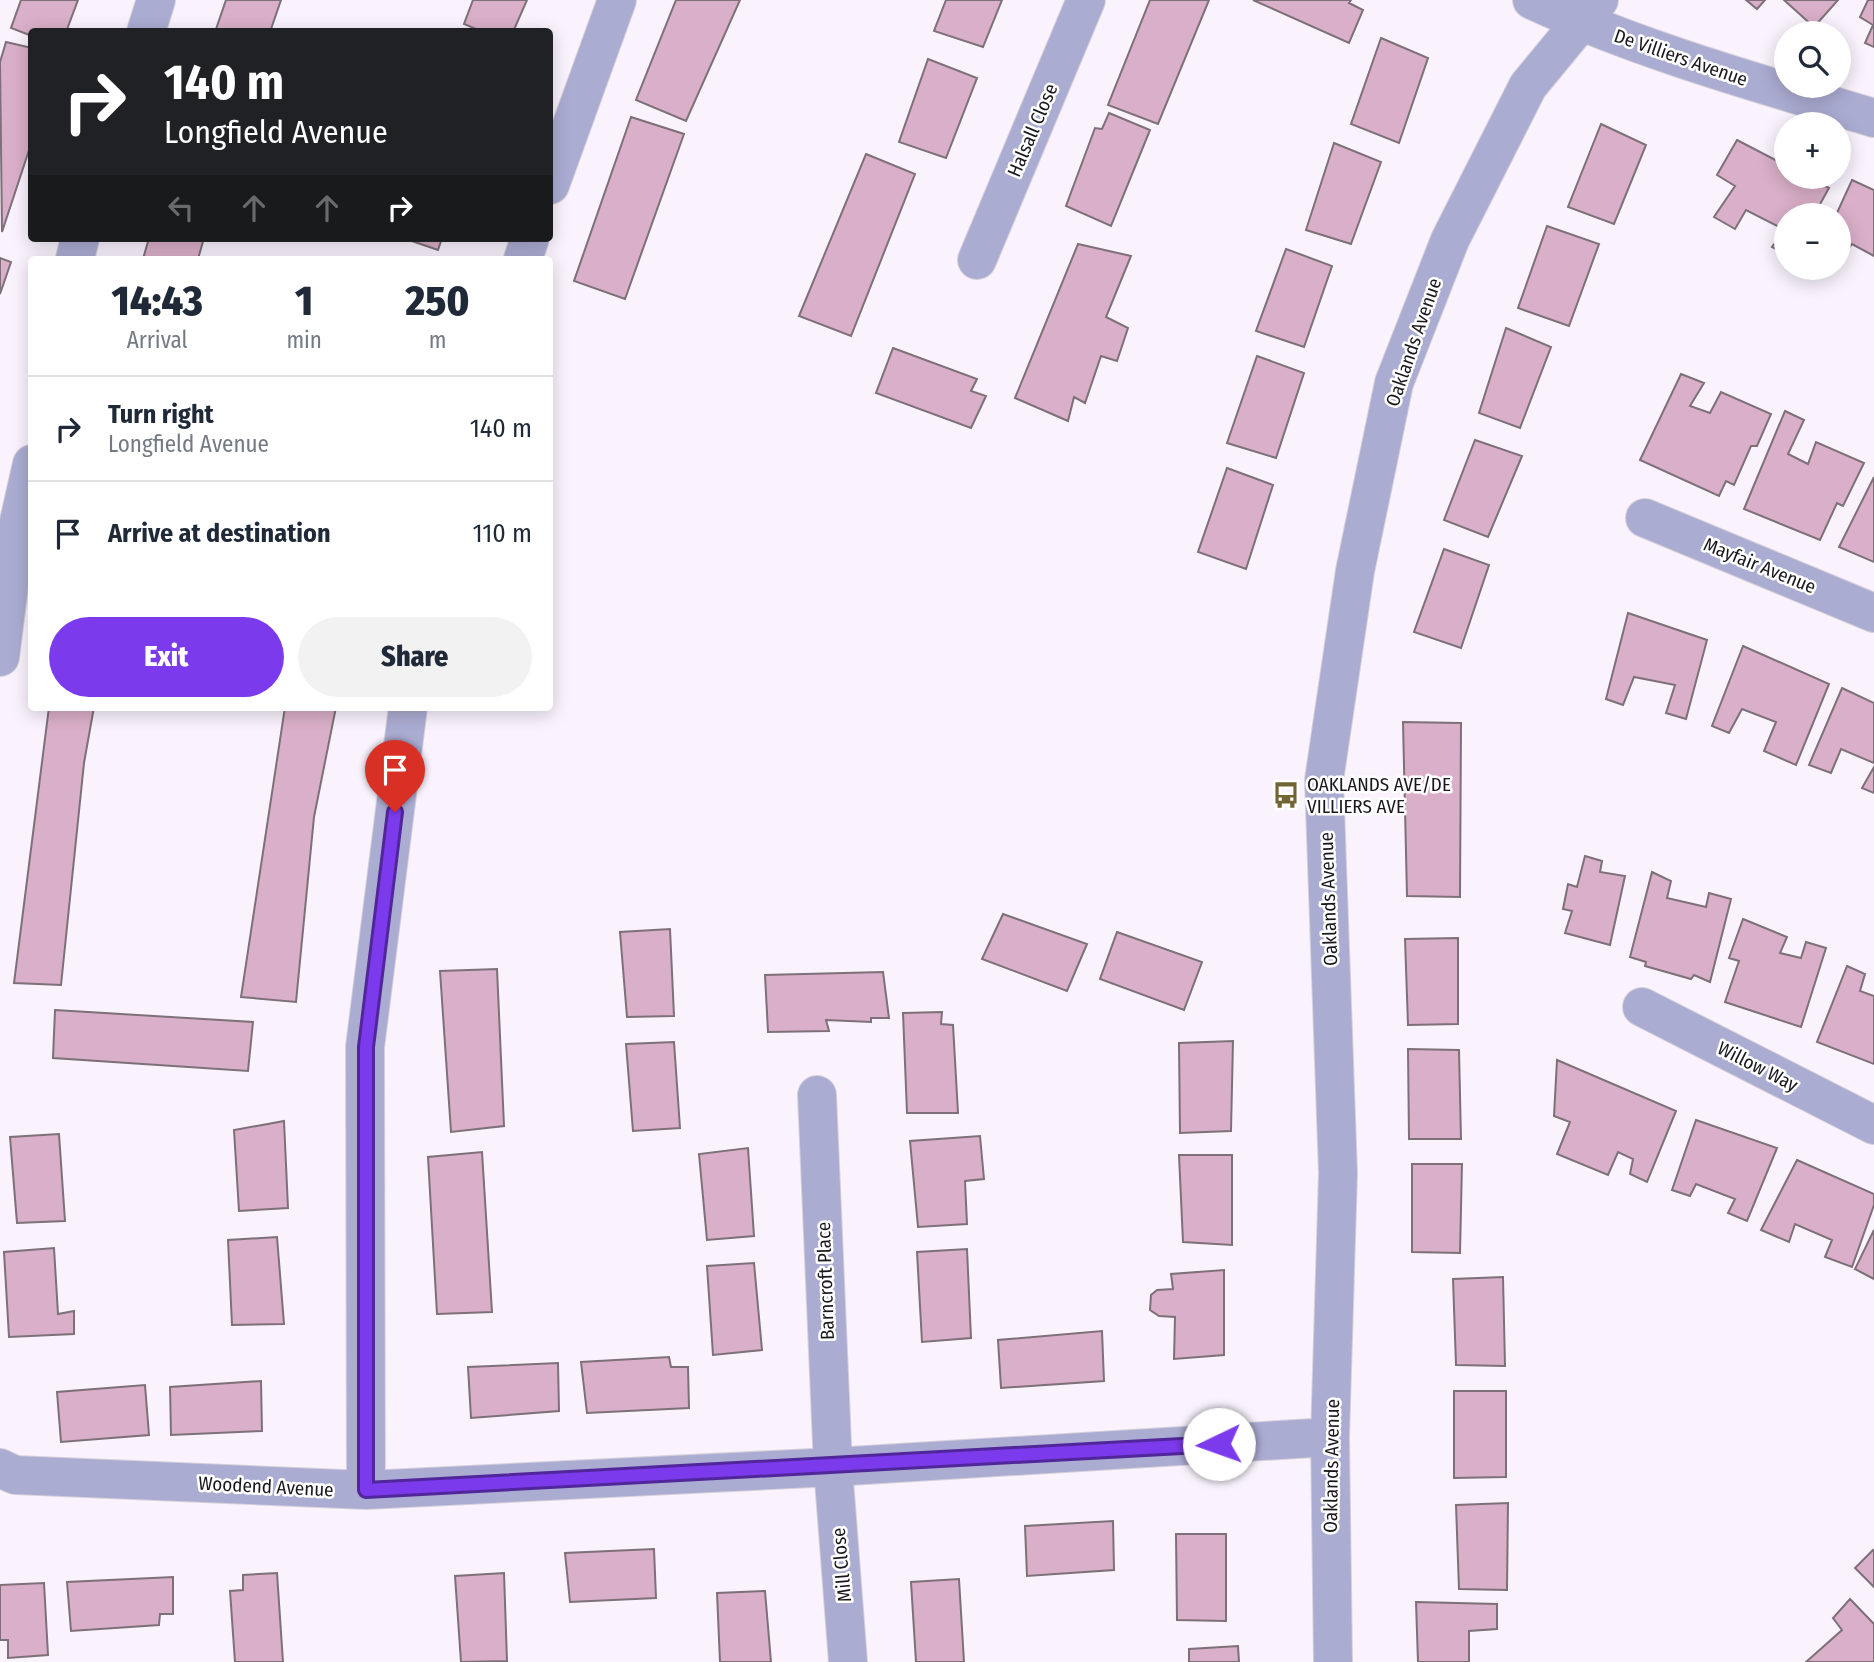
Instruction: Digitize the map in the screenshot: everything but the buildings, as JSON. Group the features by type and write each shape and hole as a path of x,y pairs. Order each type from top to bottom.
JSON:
{"street":[{"path":"147,28 156,0"},
{"path":"553,178 617,0"},
{"name":"Halsall Close","path":"977,260 1086,0"},
{"name":"De Villiers Avenue","path":"1532,0 1589,11 1702,66 1874,118"},
{"name":"Oaklands Avenue","path":"1333,1662 1330,1437 1338,1173 1324,780 1355,570 1394,383 1450,240 1528,86 1589,11"},
{"path":"0,657 15,539 28,482"},
{"name":"Mayfair Avenue","path":"1645,518 1874,613"},
{"path":"366,1490 366,1047 408,711"},
{"name":"Willow Way","path":"1642,1007 1874,1125"},
{"name":"Barncroft Place","path":"817,1095 833,1467"},
{"name":"Woodend Avenue","path":"0,1468 15,1475 366,1490 833,1467 1330,1437"},
{"name":"Mill Close","path":"833,1467 848,1662"}],"place":[{"name":"OAKLANDS AVE/DE VILLIERS AVE","path":"1286,795"}],"route":[{"path":"395,812 366,1047 366,1490 833,1467 1219,1444"}]}
